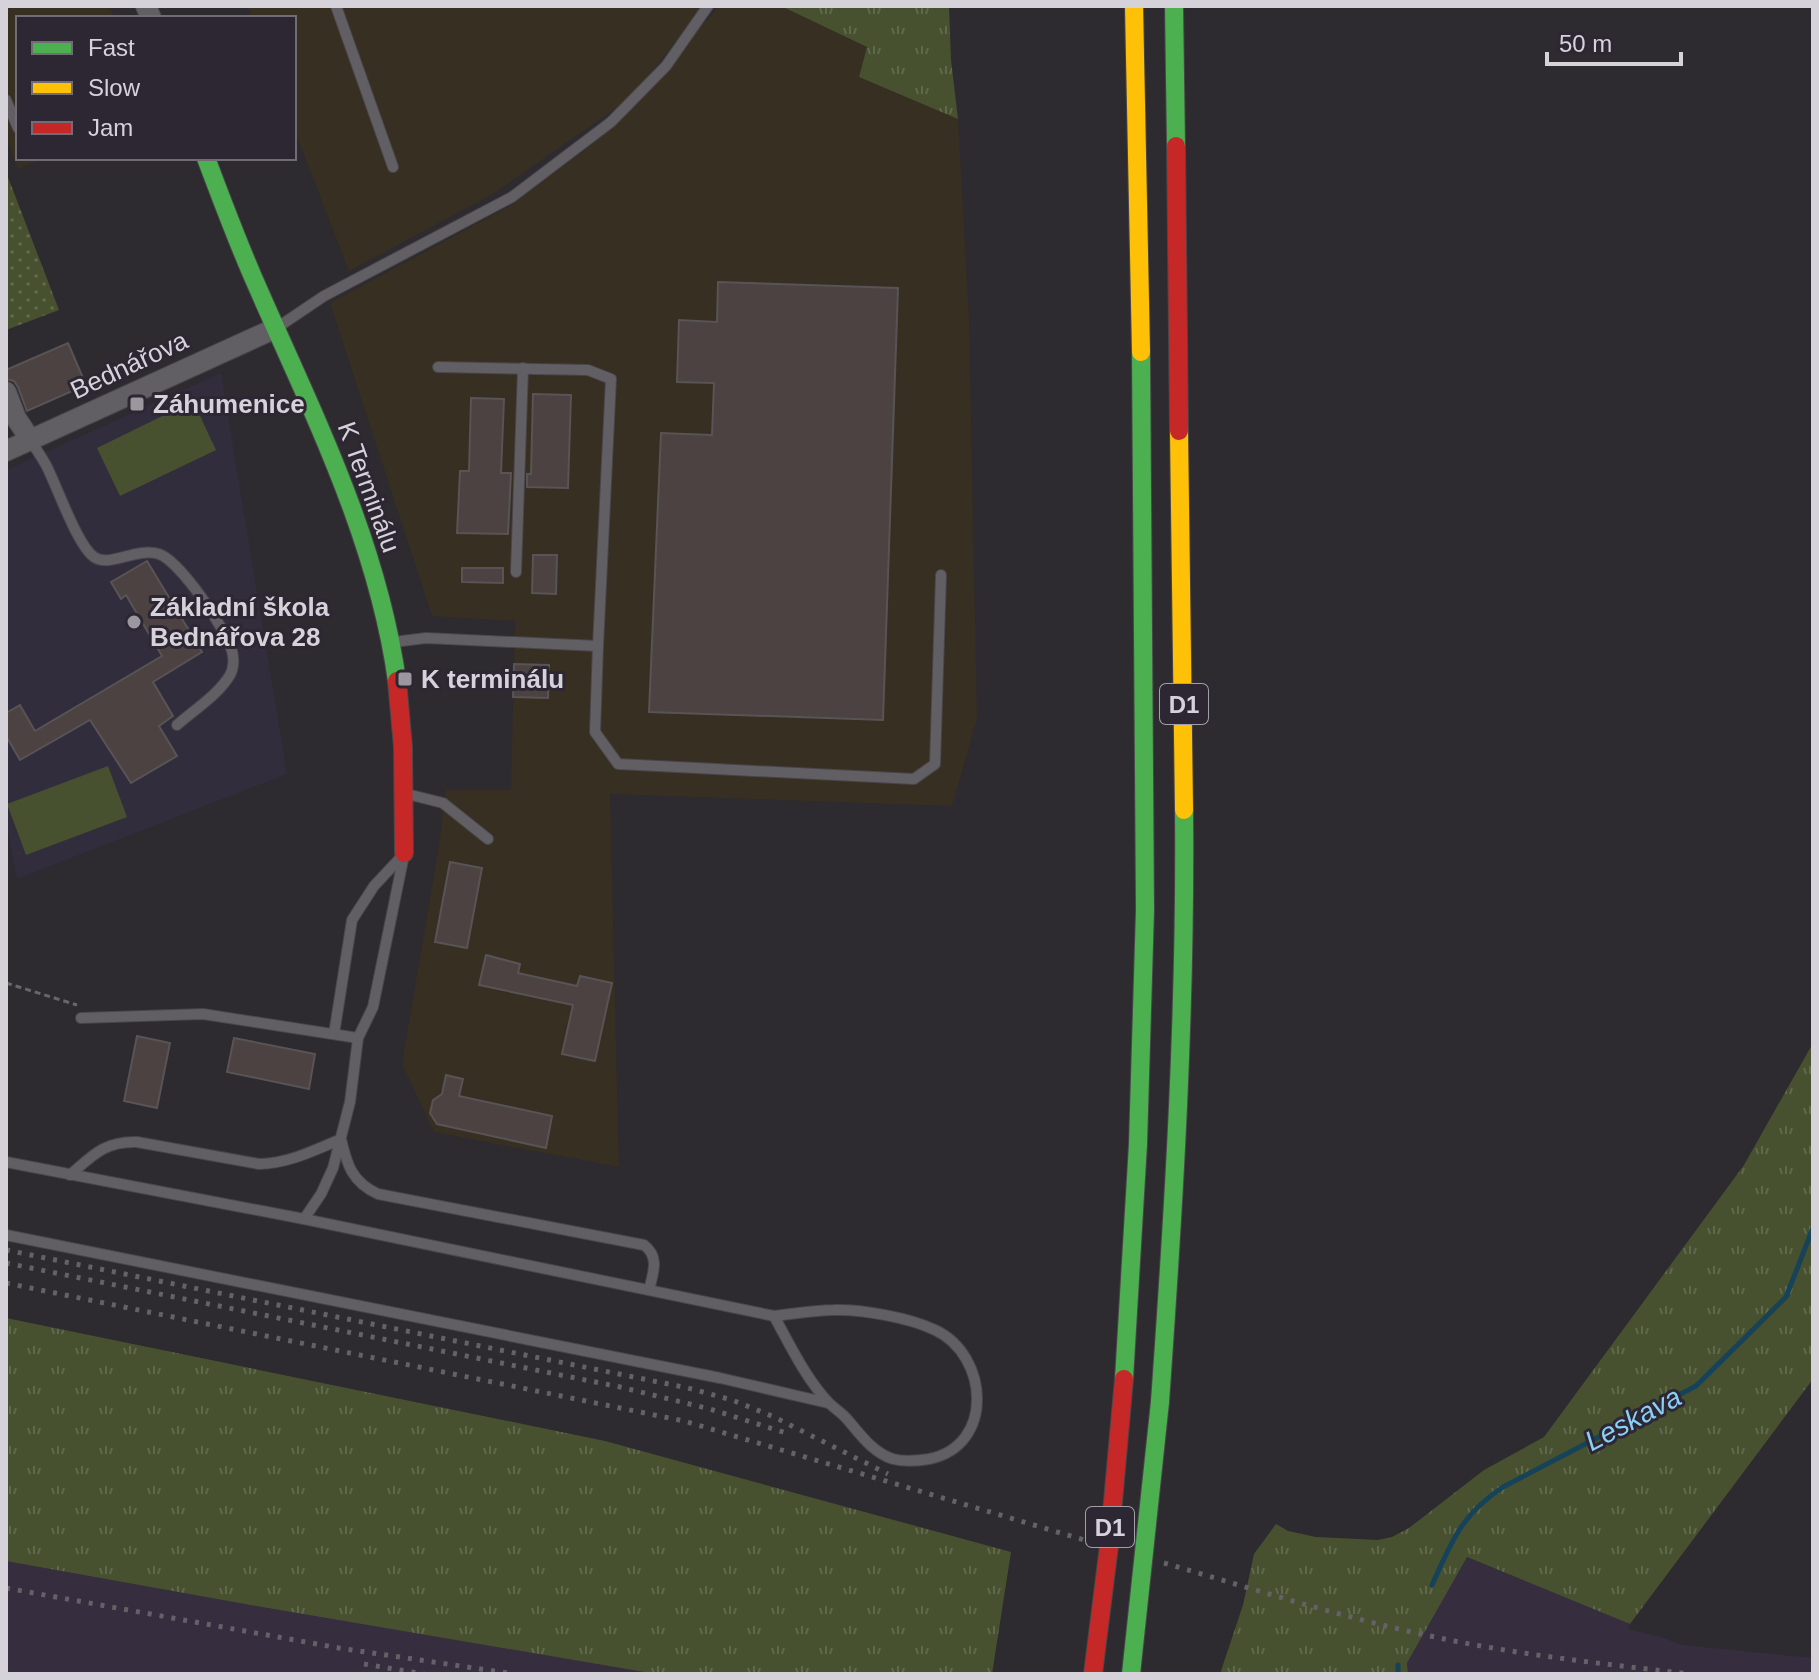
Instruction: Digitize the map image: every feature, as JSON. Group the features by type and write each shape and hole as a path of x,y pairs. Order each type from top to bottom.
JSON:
{"main road":[{"name":"D1","path":"1093,1674 1124,1379 1137,1166 1145,912 1144,519 1134,6"},
{"name":"D1","path":"1131,1674 1160,1402 1177,1159 1185,912 1174,6"},
{"name":"K Terminálu","path":"207,160 276,328 297,370 367,555 391,642 400,696 405,794 404,853"}],"street":[{"name":"Bednářova","path":"6,451 276,328"},
{"path":"6,392 16,418 30,439"}],"lane":[{"path":"336,6 393,167"},
{"path":"276,328 324,296 512,197 611,122 666,66 708,6"},
{"path":"6,100 16,123"},
{"path":"438,367 588,370 611,379 595,732 618,764 914,779 935,764 941,575"},
{"path":"516,572 523,368"},
{"path":"30,439 93,556 110,560 135,552 147,552 168,558 188,581 229,644 233,660 230,675 177,725"},
{"path":"391,642 426,638 598,646"},
{"path":"405,794 443,803 488,839"},
{"path":"334,1034 352,920 374,886 404,853"},
{"path":"304,1219 321,1194 341,1139 350,1102 358,1038 373,1007 404,853"},
{"path":"81,1018 203,1014 358,1038"},
{"path":"70,1175 107,1145 122,1142 259,1164 278,1164 341,1139"},
{"path":"341,1139 354,1178 378,1194 644,1245 653,1251 655,1260 649,1290"},
{"path":"6,1162 304,1219 774,1316 853,1310 910,1321 936,1330 963,1353 976,1381 978,1396 973,1426 963,1439 937,1457 907,1461 893,1459 874,1448 828,1403 798,1360 774,1316"},
{"path":"6,1235 704,1375 828,1403"}],"path":[{"path":"6,983 115,1017"}],"shaded area":[{"path":"6,6 110,6 113,16 16,16 16,160 41,160 18,169 6,138"},
{"path":"247,6 703,6 632,97 493,194 349,271 296,134 296,16 251,16"},
{"path":"720,6 781,6 867,47 860,77 958,119 969,315 977,719 952,806 610,794 619,1167 434,1132 402,1064 446,790 511,790 515,621 432,616 330,303 508,207 586,149"},
{"name":"Základní škola Bednářova 28","path":"221,373 287,774 17,879 6,823 6,470"},
{"path":"1466,1557 1630,1624 1628,1629 1682,1645 1813,1658 1813,1674 1408,1674 1407,1663"},
{"path":"6,1561 262,1607 656,1674 6,1674"}],"green space":[{"path":"781,6 949,6 958,119 859,77 867,47"},
{"path":"6,172 59,310 6,330"},
{"path":"193,401 216,450 120,496 97,448"},
{"path":"108,766 127,817 26,855 7,804"},
{"path":"1813,1043 1813,1379 1630,1624 1467,1557 1407,1663 1408,1674 1220,1674 1243,1605 1254,1554 1276,1524 1288,1531 1316,1537 1378,1540 1392,1537 1409,1528 1484,1470 1544,1437 1744,1165"},
{"path":"6,1318 605,1441 1011,1552 992,1674 656,1674 6,1561"}],"building":[{"path":"718,282 898,288 883,720 649,712 661,433 712,435 714,383 677,382 679,320 717,322"},
{"path":"68,343 86,385 27,411 18,387 14,381 6,379 6,370"},
{"path":"533,394 571,395 568,488 527,487 527,474 531,474"},
{"path":"471,398 504,399 501,473 511,473 508,534 457,533 460,471 469,471"},
{"path":"533,555 557,555 556,594 532,593"},
{"path":"147,561 202,652 153,682 173,716 159,726 177,756 131,783 90,720 20,760 6,736 6,713 20,705 35,731 162,656 126,595 121,599 111,582"},
{"path":"462,568 503,568 503,583 462,582"},
{"path":"514,664 549,665 548,698 513,697"},
{"path":"450,862 482,868 467,948 435,942"},
{"path":"486,955 520,964 518,973 577,986 580,976 612,983 595,1061 562,1054 573,1005 479,985"},
{"path":"137,1036 170,1043 157,1108 124,1101"},
{"path":"234,1038 315,1054 309,1089 227,1072"},
{"path":"446,1075 463,1079 459,1096 552,1116 546,1148 437,1124 430,1113 433,1100 442,1094"}],"waterway":[{"name":"Leskava","path":"1432,1585 1459,1530 1489,1497 1696,1386 1786,1297 1813,1228"},
{"name":"Leskava","path":"1398,1665 1398,1674"}],"railway":[{"path":"6,1250 688,1388 732,1400 772,1416 888,1474"},
{"path":"6,1263 620,1387 710,1409 786,1433"},
{"path":"6,1283 684,1421 1091,1542"},
{"path":"1164,1563 1333,1612 1435,1637 1530,1654 1690,1674"},
{"path":"6,1588 339,1648 514,1674"},
{"path":"364,1664 424,1674"}],"traffic: fast":[{"path":"1174,6 1176,146"},
{"path":"207,160 358,524 387,628 397,681"},
{"path":"1124,1379 1138,1144 1145,910 1141,352"},
{"path":"1160,1402 1178,1106 1184,810"},
{"path":"1131,1674 1160,1402"}],"traffic: slow":[{"path":"1134,6 1141,352"},
{"path":"1179,431 1184,810"}],"traffic: jam":[{"path":"1176,146 1179,431"},
{"path":"397,681 403,747 404,853"},
{"path":"1093,1674 1109,1546 1124,1379"}],"place":[{"name":"Záhumenice","path":"137,404"},
{"name":"Základní škola Bednářova 28","path":"134,622"},
{"name":"K terminálu","path":"405,679"}]}
